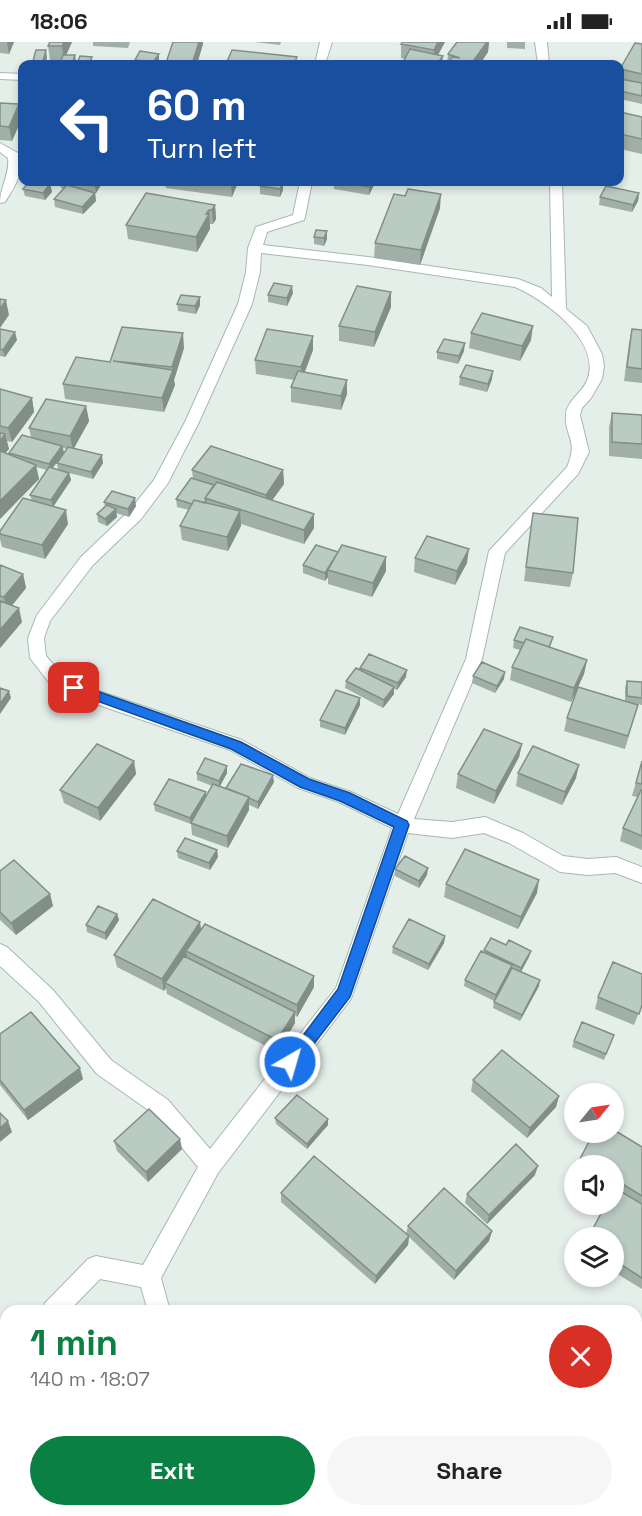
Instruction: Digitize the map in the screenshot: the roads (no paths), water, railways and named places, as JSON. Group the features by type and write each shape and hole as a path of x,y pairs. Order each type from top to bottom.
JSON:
{"street":[{"path":"321,60 327,42"},
{"path":"541,42 543,60"},
{"path":"0,76 18,77"},
{"path":"0,147 14,156 16,164 10,185 0,199"},
{"path":"305,186 299,217 261,230 255,248 253,272 246,304 192,422 160,483 135,515 87,561 43,619 36,638 38,658 57,680 90,695 236,745 304,783 345,797 402,825 452,830 485,825 516,838 560,864 588,867 616,865 642,875"},
{"path":"556,186 559,309"},
{"path":"157,1305 149,1277 210,1166 344,993 402,825 474,659 497,551 573,470 581,452 573,415 575,407 586,396 596,379 595,354 582,329 536,291 518,283 255,248"},
{"path":"0,952 46,996 104,1066 161,1107 210,1166"},
{"path":"59,1305 96,1267 149,1277"}]}
